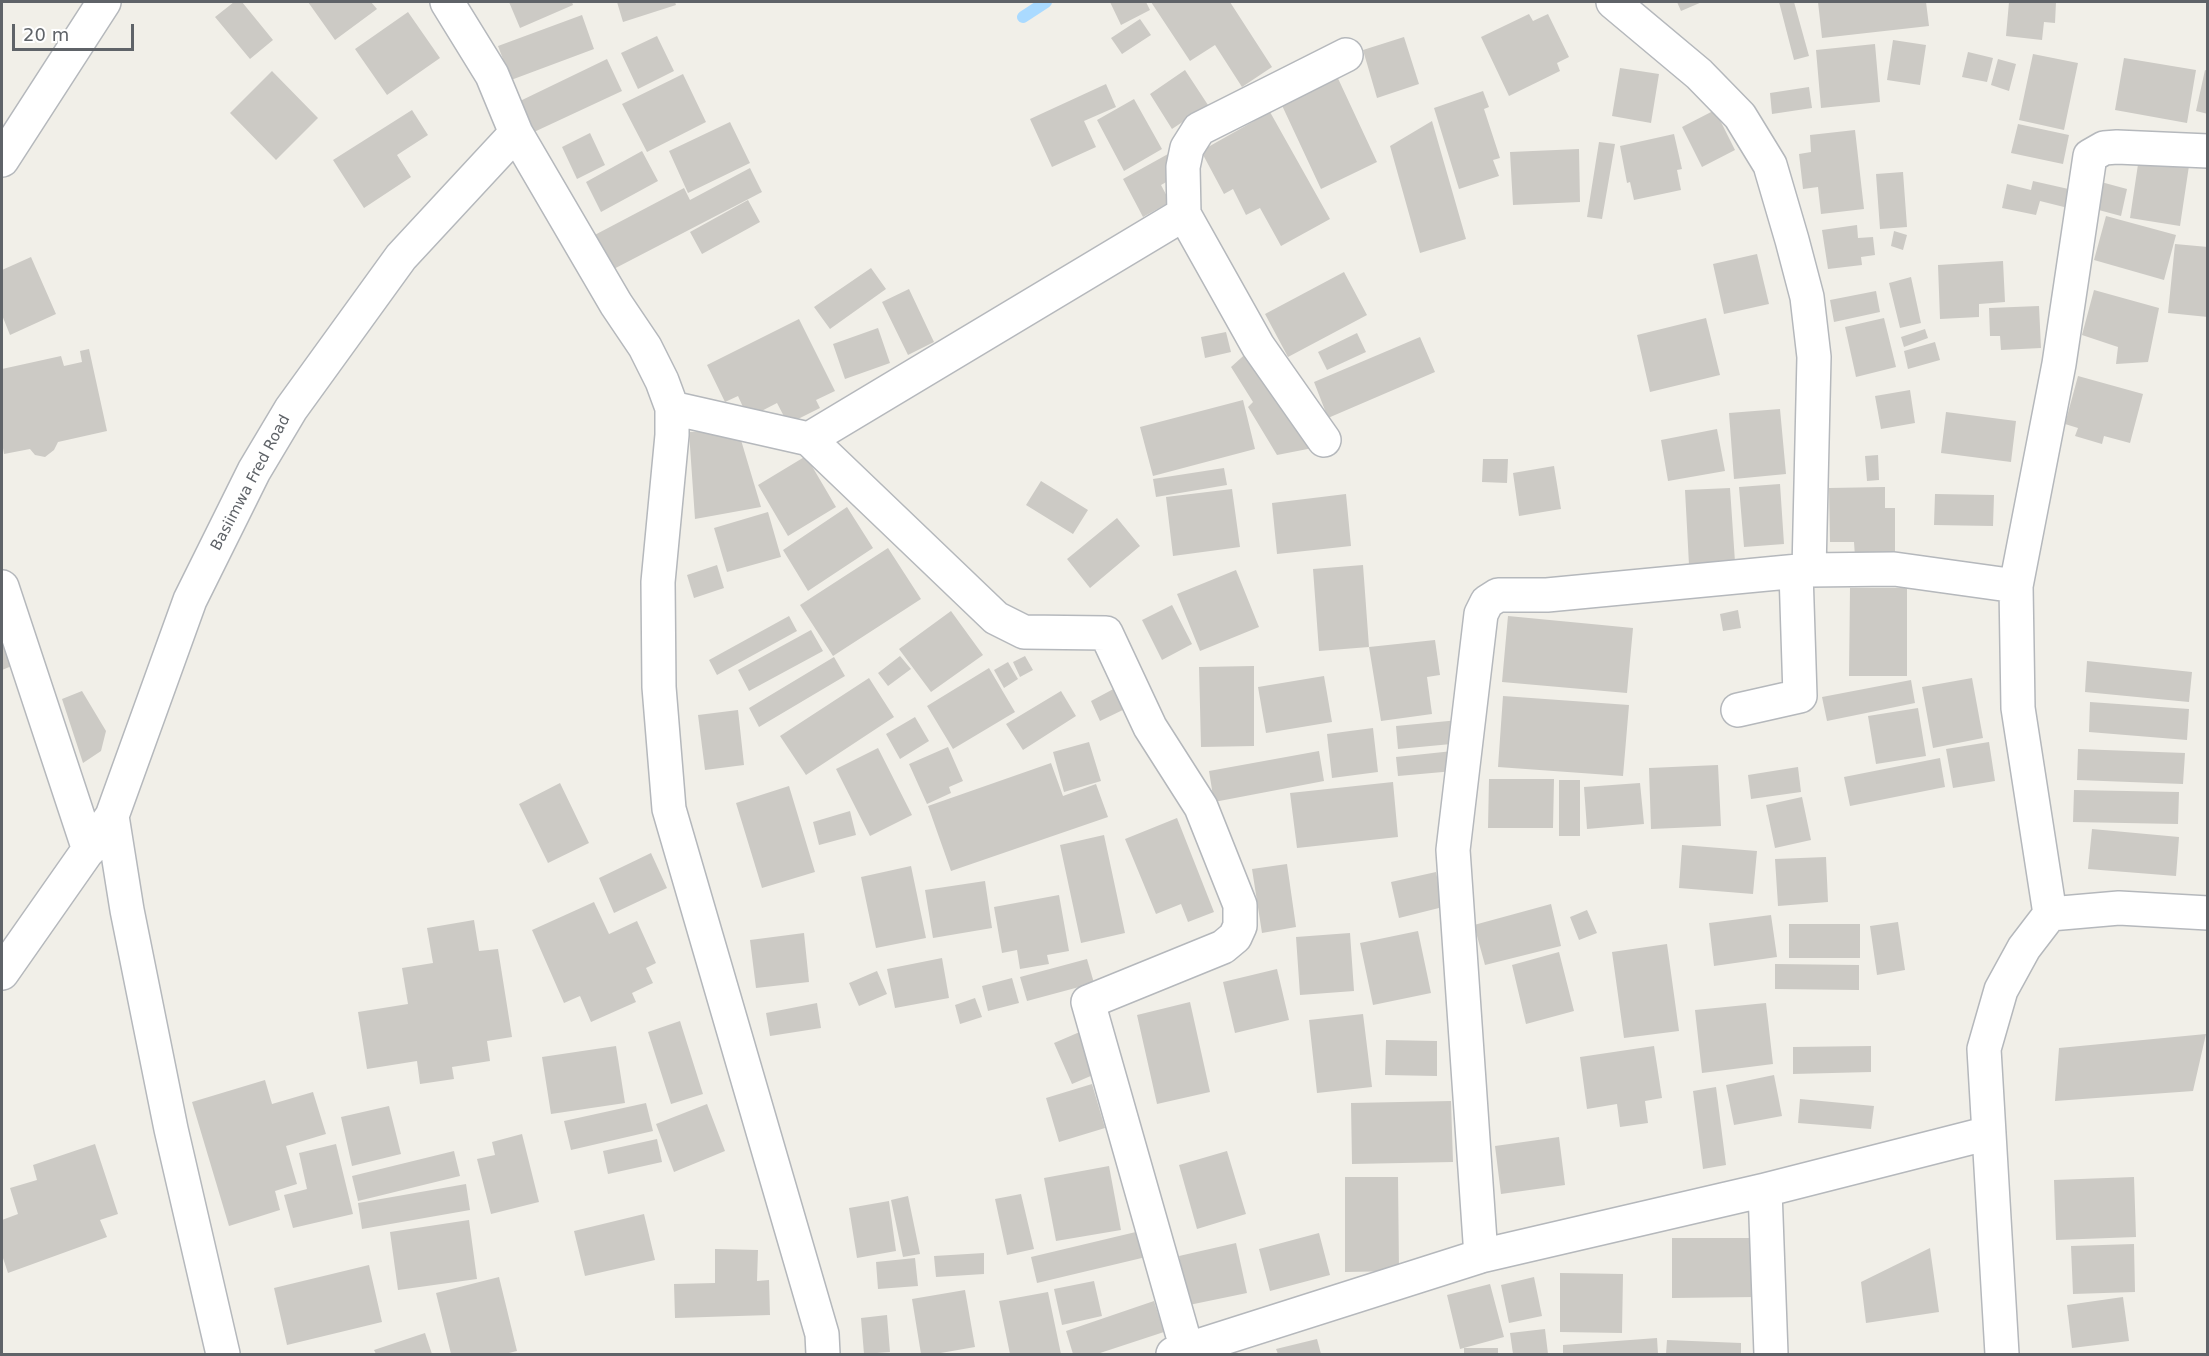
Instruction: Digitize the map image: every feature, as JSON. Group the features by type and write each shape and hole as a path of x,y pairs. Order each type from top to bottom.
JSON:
{"street":[{"path":"2,160 104,2"},
{"path":"447,2 492,75 516,133 616,304 645,347 672,408 672,435 658,582 659,687 669,809 822,1334 824,1354"},
{"path":"1613,2 1700,74 1740,116 1770,165 1806,297 1814,357 1802,571 1800,696 1738,710"},
{"path":"1324,440 1258,346 1184,214 1183,168 1187,148 1199,129 1346,55"},
{"name":"Basiimwa Fred Road","path":"2,974 112,816 190,600 260,462 291,409 401,257 516,133"},
{"path":"2002,1354 1984,1049 2001,990 2024,948 2050,914 2018,708 2016,586 2059,364 2090,156 2104,148 2117,147 2208,151"},
{"path":"809,439 1184,214"},
{"path":"672,408 809,439 996,618 1024,632 1106,633 1150,727 1201,807 1240,905 1240,926 1235,937 1223,947 1088,1002 1180,1352 1481,1256 1766,1190 1989,1133"},
{"path":"1481,1256 1453,850 1481,614 1487,602 1498,595 1547,596 1802,571 1894,569 2016,586"},
{"path":"2,587 89,850"},
{"path":"112,816 127,910 166,1106 223,1354"},
{"path":"2050,914 2119,908 2208,913"},
{"path":"1766,1190 1771,1354"}],"building":[{"path":"234,2 242,2 273,40 250,59 215,17"},
{"path":"308,2 371,2 377,9 335,40"},
{"path":"509,2 572,2 573,5 520,28"},
{"path":"617,2 675,2 676,5 623,22"},
{"path":"1110,2 1146,2 1150,10 1121,25"},
{"path":"1151,2 1230,2 1272,67 1242,87 1215,45 1190,61"},
{"path":"1677,2 1702,2 1681,11"},
{"path":"1779,2 1794,2 1809,56 1794,60"},
{"path":"1818,2 1926,2 1929,26 1822,38"},
{"path":"2009,2 2056,2 2055,23 2044,22 2042,40 2006,36"},
{"path":"408,12 440,58 387,95 355,49"},
{"path":"1529,14 1533,21 1548,14 1569,57 1557,63 1560,71 1509,96 1481,37"},
{"path":"582,15 594,49 511,80 498,46"},
{"path":"1140,19 1151,35 1122,54 1111,38"},
{"path":"657,36 674,71 638,89 621,53"},
{"path":"1404,37 1419,84 1377,98 1363,50"},
{"path":"1893,40 1926,45 1920,85 1887,80"},
{"path":"1875,44 1880,102 1821,108 1816,50"},
{"path":"1968,52 1993,58 1987,82 1962,77"},
{"path":"2033,54 2078,63 2064,130 2019,120"},
{"path":"2124,58 2196,70 2187,123 2115,110"},
{"path":"607,59 622,91 534,132 520,101"},
{"path":"1998,59 2016,64 2009,91 1991,85"},
{"path":"1620,68 1659,74 1651,123 1612,116"},
{"path":"1185,70 1208,105 1172,129 1150,94"},
{"path":"2205,70 2208,71 2208,114 2196,111"},
{"path":"272,71 318,118 276,160 230,113"},
{"path":"1335,72 1377,162 1321,189 1279,99"},
{"path":"683,74 706,122 647,152 622,104"},
{"path":"1106,84 1116,107 1084,121 1096,147 1052,167 1030,119"},
{"path":"1809,87 1812,108 1772,114 1770,93"},
{"path":"1483,91 1489,107 1484,109 1500,158 1493,160 1499,176 1459,189 1434,108"},
{"path":"1134,99 1162,149 1124,171 1097,120"},
{"path":"412,110 428,135 397,155 411,177 364,208 333,160"},
{"path":"1715,110 1735,150 1702,167 1682,127"},
{"path":"1270,112 1330,219 1281,246 1260,208 1246,215 1233,189 1224,194 1201,151"},
{"path":"1432,121 1466,239 1420,253 1390,146"},
{"path":"730,122 750,163 688,193 669,151"},
{"path":"2018,124 2069,135 2063,164 2011,153"},
{"path":"1855,130 1864,209 1821,214 1818,187 1803,189 1799,154 1811,152 1810,135"},
{"path":"590,133 605,165 577,179 562,147"},
{"path":"1674,134 1682,169 1677,170 1681,190 1634,200 1630,182 1627,183 1620,146"},
{"path":"1599,142 1615,144 1602,219 1587,217"},
{"path":"1579,149 1580,202 1513,205 1510,152"},
{"path":"642,151 658,181 601,212 586,182"},
{"path":"2140,151 2190,159 2180,226 2130,218"},
{"path":"1168,154 1179,175 1161,185 1170,202 1143,217 1123,179"},
{"path":"750,168 762,192 606,273 589,238 684,188 690,200"},
{"path":"1903,172 1907,227 1880,229 1876,174"},
{"path":"2033,181 2073,190 2068,208 2040,201 2036,215 2002,208 2007,184 2031,190"},
{"path":"2101,182 2127,189 2121,216 2095,209"},
{"path":"748,200 760,222 702,254 690,232"},
{"path":"2106,216 2176,235 2164,280 2094,260"},
{"path":"1857,225 1858,238 1873,237 1875,255 1861,257 1862,265 1828,269 1822,230"},
{"path":"1894,231 1907,235 1903,250 1891,246"},
{"path":"2175,244 2208,247 2208,317 2168,313"},
{"path":"1757,254 1769,304 1724,314 1713,264"},
{"path":"31,257 56,314 10,335 2,315 2,270"},
{"path":"2003,261 2005,302 1979,304 1979,317 1940,319 1938,265"},
{"path":"871,268 886,289 830,329 814,307"},
{"path":"1344,272 1367,315 1288,357 1265,314"},
{"path":"1911,277 1921,323 1900,328 1889,283"},
{"path":"909,289 934,342 908,355 882,302"},
{"path":"2094,290 2159,308 2148,362 2116,364 2118,347 2082,335"},
{"path":"1876,291 1880,312 1834,322 1830,300"},
{"path":"2039,306 2041,348 2001,350 2000,336 1990,336 1989,308"},
{"path":"1706,318 1720,375 1650,392 1637,335"},
{"path":"1884,318 1896,367 1856,377 1845,327"},
{"path":"799,319 835,391 816,400 820,408 788,424 777,403 748,418 738,396 725,402 707,365"},
{"path":"878,328 890,363 845,379 833,344"},
{"path":"1925,329 1928,338 1904,347 1901,337"},
{"path":"1226,332 1231,352 1205,358 1201,337"},
{"path":"1357,333 1366,352 1327,370 1318,352"},
{"path":"1420,337 1435,372 1328,418 1314,382"},
{"path":"1935,342 1940,360 1908,369 1904,351"},
{"path":"89,349 107,431 58,442 54,450 45,457 35,455 30,449 4,454 2,369 61,356 64,366 82,362 80,351"},
{"path":"1251,349 1323,446 1277,455 1248,407 1253,402 1231,367"},
{"path":"2078,376 2143,394 2130,443 2104,436 2102,444 2075,436 2078,428 2065,424"},
{"path":"1910,390 1915,423 1881,429 1875,396"},
{"path":"1243,400 1255,449 1153,476 1140,427"},
{"path":"1780,409 1786,474 1734,479 1729,413"},
{"path":"1946,412 2016,421 2011,462 1941,453"},
{"path":"1717,429 1725,471 1668,481 1661,440"},
{"path":"738,430 761,507 695,519 689,432"},
{"path":"1878,455 1879,480 1867,481 1865,456"},
{"path":"806,456 836,507 788,536 758,485"},
{"path":"1483,459 1508,459 1507,483 1482,482"},
{"path":"1554,466 1561,509 1519,516 1513,473"},
{"path":"1224,468 1227,485 1156,497 1153,479"},
{"path":"1041,481 1088,510 1073,534 1026,505"},
{"path":"1780,484 1784,544 1744,547 1739,487"},
{"path":"1885,487 1885,508 1895,508 1895,556 1855,557 1854,542 1830,542 1829,488"},
{"path":"1730,488 1735,562 1689,565 1685,490"},
{"path":"1232,489 1240,547 1173,556 1166,497"},
{"path":"1346,494 1351,546 1277,554 1272,503"},
{"path":"1935,494 1994,495 1993,526 1934,525"},
{"path":"847,507 873,548 808,591 783,550"},
{"path":"768,512 781,557 727,572 714,528"},
{"path":"1117,518 1140,546 1090,588 1067,559"},
{"path":"888,548 921,599 833,656 800,605"},
{"path":"717,565 724,588 694,598 687,575"},
{"path":"1363,565 1369,647 1319,651 1313,569"},
{"path":"1236,570 1259,627 1200,651 1177,594"},
{"path":"1850,588 1907,588 1907,676 1849,676"},
{"path":"1172,605 1192,644 1162,660 1142,620"},
{"path":"1738,610 1741,628 1723,631 1720,614"},
{"path":"951,611 983,655 931,692 899,649"},
{"path":"789,616 797,631 717,675 709,660"},
{"path":"1508,616 1633,628 1627,693 1502,682"},
{"path":"2,620 19,663 2,670"},
{"path":"811,630 823,651 749,691 738,670"},
{"path":"1435,640 1440,675 1427,677 1432,714 1381,721 1369,647"},
{"path":"900,656 911,669 888,686 878,673"},
{"path":"1025,656 1033,670 1020,677 1013,662"},
{"path":"834,657 845,676 759,727 749,708"},
{"path":"2087,661 2192,672 2189,702 2085,692"},
{"path":"1008,662 1018,679 1004,688 994,670"},
{"path":"1254,666 1254,746 1201,747 1199,667"},
{"path":"989,668 1015,712 953,749 927,706"},
{"path":"1324,676 1332,722 1266,733 1258,687"},
{"path":"869,678 894,717 806,775 780,736"},
{"path":"1972,678 1983,738 1933,748 1922,687"},
{"path":"1911,680 1915,703 1827,721 1822,697"},
{"path":"1119,686 1129,707 1100,721 1091,701"},
{"path":"82,691 106,731 101,751 83,763 62,699"},
{"path":"1061,691 1076,716 1023,750 1006,724"},
{"path":"1503,696 1629,705 1623,776 1498,767"},
{"path":"2090,702 2189,709 2187,740 2089,732"},
{"path":"1918,708 1926,756 1876,764 1868,716"},
{"path":"738,710 744,765 705,770 698,715"},
{"path":"915,717 929,741 900,759 886,734"},
{"path":"1459,720 1462,743 1398,749 1396,726"},
{"path":"1373,728 1378,772 1332,778 1327,734"},
{"path":"1089,742 1101,781 1064,792 1053,752"},
{"path":"1989,742 1995,781 1953,788 1946,749"},
{"path":"948,747 963,781 949,787 951,793 927,804 909,764"},
{"path":"878,748 912,815 870,836 836,769"},
{"path":"2078,749 2185,753 2183,784 2077,780"},
{"path":"1319,751 1324,781 1214,802 1209,771"},
{"path":"1453,751 1454,771 1398,776 1396,757"},
{"path":"1940,758 1945,787 1850,806 1844,777"},
{"path":"1051,763 1063,796 1096,784 1108,817 951,871 928,806"},
{"path":"1718,765 1721,826 1651,829 1649,768"},
{"path":"1798,767 1801,792 1751,799 1748,775"},
{"path":"1489,779 1554,779 1553,828 1488,828"},
{"path":"1559,780 1580,780 1580,836 1559,836"},
{"path":"1393,782 1398,837 1297,848 1290,793"},
{"path":"560,783 589,843 548,863 519,804"},
{"path":"1640,783 1644,824 1587,829 1584,787"},
{"path":"789,786 815,872 762,888 736,803"},
{"path":"2074,790 2179,792 2178,824 2073,822"},
{"path":"1802,797 1811,840 1775,848 1766,805"},
{"path":"850,811 856,835 819,845 813,822"},
{"path":"1177,818 1214,912 1188,922 1181,904 1156,914 1125,839"},
{"path":"2092,829 2179,837 2176,876 2088,869"},
{"path":"1104,835 1125,933 1081,943 1060,845"},
{"path":"1682,845 1757,851 1753,894 1679,888"},
{"path":"651,853 667,888 614,913 599,878"},
{"path":"1826,857 1828,902 1778,906 1775,859"},
{"path":"1287,864 1296,927 1262,933 1252,869"},
{"path":"911,866 926,938 876,948 861,877"},
{"path":"1436,872 1443,907 1399,918 1391,882"},
{"path":"985,881 992,928 933,938 925,890"},
{"path":"1059,895 1069,951 1047,955 1049,964 1020,969 1017,950 1002,953 994,907"},
{"path":"594,902 609,934 637,921 656,963 646,968 653,983 632,993 636,1002 591,1022 580,996 564,1003 532,930"},
{"path":"1551,904 1561,946 1485,965 1474,925"},
{"path":"1587,910 1597,933 1579,940 1570,917"},
{"path":"1771,915 1777,957 1714,966 1709,923"},
{"path":"474,920 479,951 498,949 512,1037 487,1041 490,1061 452,1067 454,1079 420,1084 417,1061 367,1069 358,1012 408,1004 402,968 433,963 427,928"},
{"path":"1898,922 1905,970 1877,975 1870,926"},
{"path":"1789,924 1860,924 1860,958 1789,958"},
{"path":"1418,931 1431,993 1373,1005 1360,943"},
{"path":"804,933 809,982 756,988 750,940"},
{"path":"1350,933 1354,991 1300,995 1296,937"},
{"path":"1667,944 1679,1031 1624,1038 1612,952"},
{"path":"1559,952 1574,1011 1526,1024 1512,965"},
{"path":"942,958 949,998 895,1008 887,969"},
{"path":"1087,959 1094,983 1027,1001 1020,977"},
{"path":"1775,964 1859,965 1859,990 1775,989"},
{"path":"1277,969 1289,1020 1235,1033 1223,982"},
{"path":"877,971 887,994 859,1006 849,983"},
{"path":"1012,978 1019,1003 988,1011 982,986"},
{"path":"975,998 982,1017 960,1024 955,1005"},
{"path":"1190,1002 1210,1092 1157,1104 1137,1015"},
{"path":"817,1003 821,1028 770,1036 766,1013"},
{"path":"1766,1003 1773,1064 1702,1073 1695,1010"},
{"path":"1363,1014 1372,1087 1317,1093 1309,1020"},
{"path":"680,1021 703,1094 671,1104 648,1032"},
{"path":"1082,1031 1100,1072 1072,1084 1054,1043"},
{"path":"2206,1034 2193,1091 2055,1101 2059,1048"},
{"path":"1386,1040 1437,1041 1437,1076 1385,1075"},
{"path":"616,1046 625,1103 551,1114 542,1057"},
{"path":"1654,1046 1662,1098 1645,1101 1648,1123 1620,1127 1617,1104 1587,1109 1580,1057"},
{"path":"1871,1046 1871,1072 1793,1074 1793,1047"},
{"path":"1774,1075 1782,1116 1734,1125 1726,1085"},
{"path":"265,1080 272,1104 313,1092 326,1134 286,1146 297,1184 275,1191 280,1210 229,1226 192,1102"},
{"path":"1092,1084 1105,1128 1059,1142 1046,1098"},
{"path":"1716,1087 1726,1165 1703,1169 1693,1091"},
{"path":"1800,1099 1874,1106 1871,1129 1798,1123"},
{"path":"1451,1101 1453,1162 1352,1164 1351,1103"},
{"path":"646,1103 653,1131 571,1150 564,1121"},
{"path":"707,1104 725,1151 674,1172 656,1124"},
{"path":"389,1106 401,1154 352,1166 341,1117"},
{"path":"522,1134 539,1202 491,1214 477,1159 495,1155 492,1142"},
{"path":"1559,1137 1565,1185 1501,1194 1495,1146"},
{"path":"657,1139 662,1162 608,1174 603,1151"},
{"path":"95,1144 118,1214 100,1220 107,1237 8,1273 2,1255 2,1220 18,1214 10,1188 37,1180 33,1165"},
{"path":"336,1144 353,1214 293,1228 284,1195 307,1189 299,1153"},
{"path":"454,1151 460,1176 358,1201 352,1176"},
{"path":"1227,1151 1246,1214 1197,1229 1179,1165"},
{"path":"1109,1166 1121,1230 1056,1241 1044,1178"},
{"path":"1345,1177 1398,1177 1399,1271 1345,1272"},
{"path":"2134,1177 2136,1237 2056,1240 2054,1180"},
{"path":"466,1184 470,1210 362,1229 358,1203"},
{"path":"1021,1194 1034,1249 1007,1255 995,1199"},
{"path":"908,1196 920,1254 903,1257 891,1200"},
{"path":"889,1201 896,1251 857,1258 849,1208"},
{"path":"644,1214 655,1260 585,1276 574,1231"},
{"path":"469,1220 477,1279 398,1290 390,1232"},
{"path":"1140,1231 1146,1257 1037,1283 1031,1257"},
{"path":"1319,1233 1330,1275 1270,1291 1259,1249"},
{"path":"1672,1238 1756,1238 1756,1297 1672,1298"},
{"path":"1236,1243 1247,1293 1189,1305 1179,1256"},
{"path":"2134,1244 2135,1292 2073,1294 2071,1246"},
{"path":"1930,1248 1939,1312 1866,1323 1861,1282"},
{"path":"715,1249 758,1250 757,1281 769,1280 770,1315 675,1318 674,1284 715,1283"},
{"path":"984,1253 984,1274 936,1277 934,1256"},
{"path":"915,1258 918,1286 878,1289 876,1262"},
{"path":"369,1265 382,1322 287,1345 274,1288"},
{"path":"1560,1273 1623,1274 1622,1333 1560,1332"},
{"path":"499,1277 517,1351 505,1354 451,1354 436,1293"},
{"path":"1534,1277 1542,1316 1509,1323 1501,1285"},
{"path":"1094,1281 1102,1316 1062,1325 1054,1289"},
{"path":"1490,1284 1504,1337 1460,1349 1447,1295"},
{"path":"965,1290 975,1347 921,1354 912,1299"},
{"path":"1048,1292 1061,1354 1010,1354 999,1301"},
{"path":"2123,1297 2129,1341 2072,1348 2067,1305"},
{"path":"1154,1301 1164,1332 1097,1354 1073,1354 1066,1331"},
{"path":"887,1315 890,1352 864,1354 861,1318"},
{"path":"1545,1329 1548,1354 1513,1354 1510,1333"},
{"path":"425,1333 432,1354 376,1354 374,1350"},
{"path":"1657,1338 1658,1354 1563,1354 1563,1345"},
{"path":"1317,1339 1321,1354 1278,1354 1276,1349"},
{"path":"1667,1340 1741,1343 1741,1354 1666,1354"},
{"path":"1464,1348 1498,1348 1498,1354 1464,1354"}],"waterway":[{"path":"1023,17 1046,2"}]}
